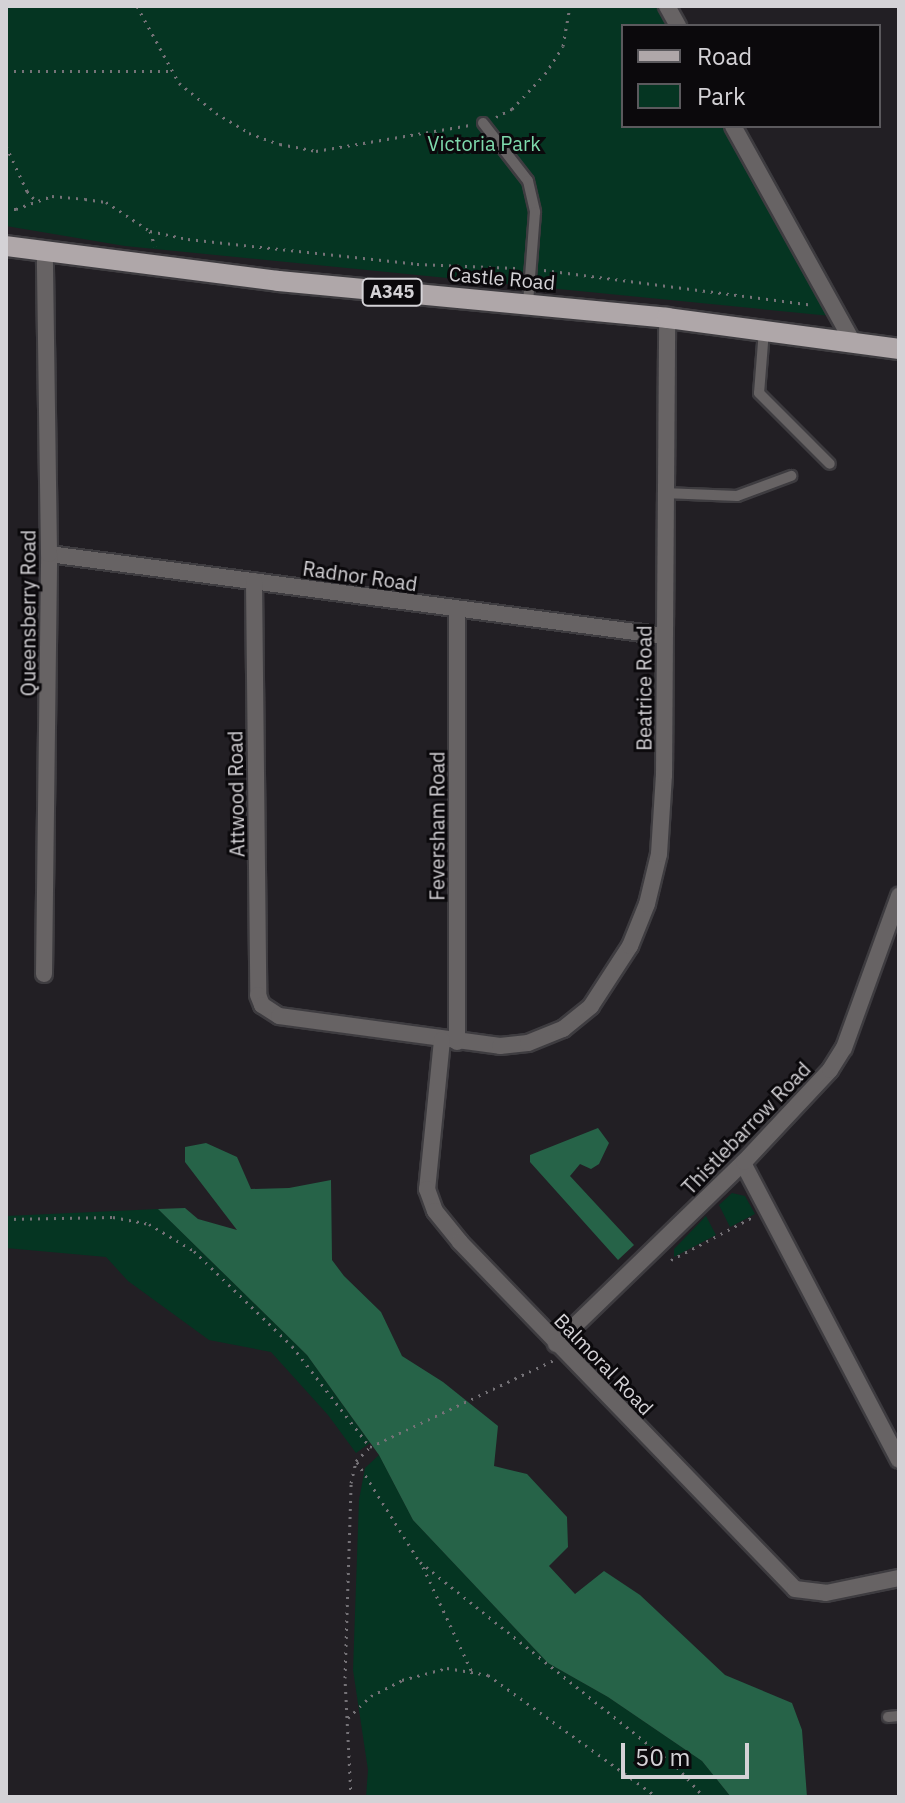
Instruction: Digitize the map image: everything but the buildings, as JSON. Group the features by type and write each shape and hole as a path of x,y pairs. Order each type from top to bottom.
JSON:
{"main road":[{"name":"Castle Road","path":"6,246 292,282 667,318 899,349"}],"street":[{"path":"667,6 677,24"},
{"path":"734,128 852,341"},
{"name":"Queensberry Road","path":"44,974 49,554 45,253"},
{"name":"Beatrice Road","path":"262,1005 279,1016 450,1041 510,1046 528,1043 563,1029 591,1006 617,969 639,927 654,877 663,817 667,318"},
{"name":"Radnor Road","path":"49,554 665,636"},
{"name":"Attwood Road","path":"254,581 258,995 262,1005"},
{"name":"Feversham Road","path":"450,1041 457,610"},
{"name":"Thistlebarrow Road","path":"561,1349 814,1091 844,1048 899,896"},
{"name":"Balmoral Road","path":"450,1041 428,1158 431,1201 460,1242 795,1589 826,1593 899,1578"},
{"path":"743,1163 899,1460"}],"lane":[{"path":"483,123 528,181 535,212 528,304"},
{"path":"764,330 759,393 830,464"},
{"path":"664,493 737,496 791,476"}],"path":[{"path":"137,6 179,83 249,133 280,144 316,151 483,123 512,109 545,74 563,46 570,6"},
{"path":"6,71 172,71"},
{"path":"6,146 27,191 35,200"},
{"path":"6,209 16,209 52,196 106,202 150,231 188,239 417,264 531,268 819,305 838,315"},
{"path":"671,1260 767,1210"},
{"path":"6,1219 113,1217 149,1224 194,1251 292,1346 370,1447"},
{"path":"351,1797 346,1720 351,1483 356,1461 370,1447 561,1349"},
{"path":"356,1461 434,1584 472,1672"},
{"path":"420,1562 677,1767 704,1797"},
{"path":"346,1720 371,1696 402,1680 447,1668 488,1675 657,1797"}],"green space":[{"name":"Victoria Park","path":"6,6 658,6 669,24 621,24 621,128 726,128 831,316 125,246 6,226"},
{"path":"598,1128 609,1143 599,1164 591,1169 580,1164 570,1176 634,1245 618,1260 530,1162 530,1155"},
{"path":"206,1143 237,1157 251,1189 289,1188 331,1180 332,1260 381,1312 402,1356 443,1382 498,1426 494,1466 527,1474 567,1517 568,1547 549,1566 575,1594 604,1571 640,1595 725,1675 792,1703 802,1730 807,1797 731,1797 702,1761 608,1697 548,1663 413,1520 379,1455 307,1355 158,1209 185,1208 198,1219 237,1230 185,1162 185,1147"},
{"path":"732,1193 745,1196 755,1214 730,1227 719,1205"},
{"path":"158,1209 307,1355 370,1443 356,1453 328,1415 271,1352 209,1340 128,1281 106,1257 6,1248 6,1216"},
{"path":"706,1216 716,1235 674,1257 674,1249"},
{"path":"379,1455 413,1520 548,1663 608,1697 702,1761 731,1797 366,1797 368,1770 353,1670 359,1500 365,1468"}]}
